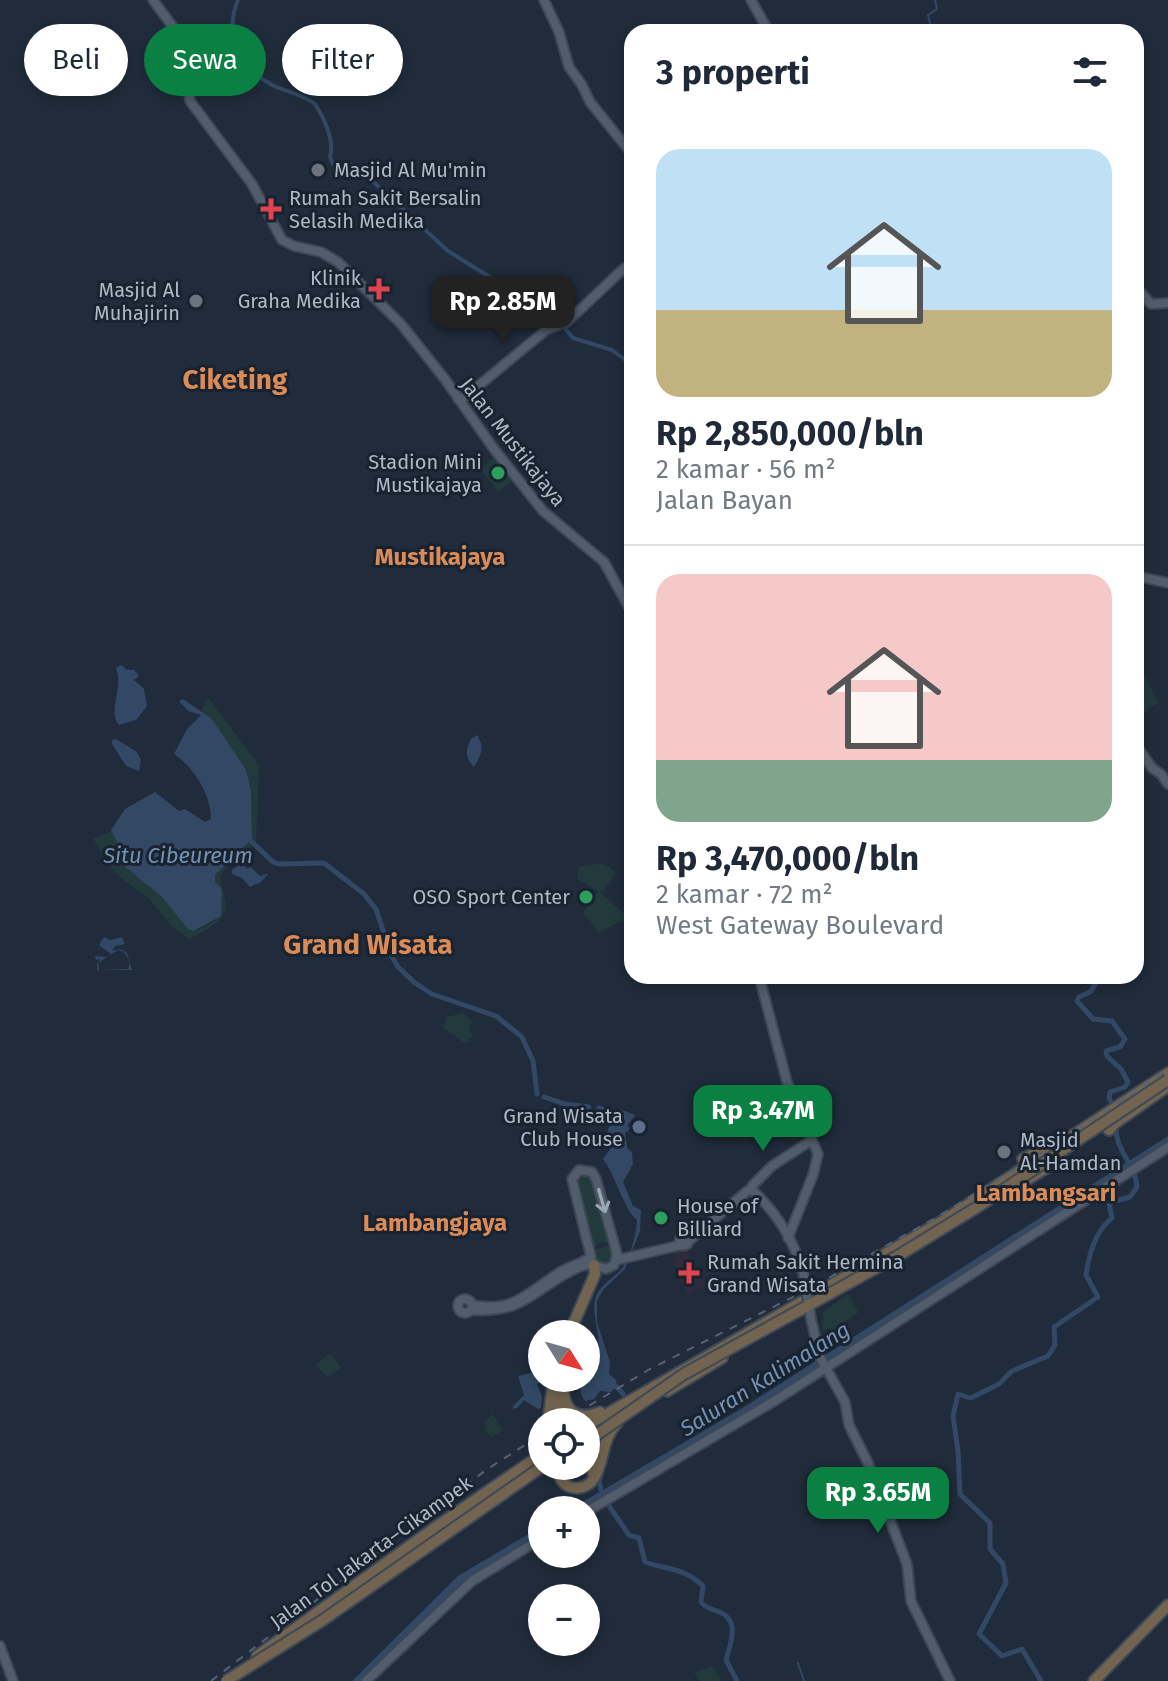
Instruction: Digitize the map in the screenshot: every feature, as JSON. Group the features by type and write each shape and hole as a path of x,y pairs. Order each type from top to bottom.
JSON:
{"highway":[{"path":"949,1226 1168,1080"},
{"path":"600,1428 682,1371 930,1234 1168,1080"},
{"path":"1023,1159 1115,1118"},
{"path":"600,1417 946,1219 1074,1135"},
{"path":"600,1430 1046,1168"},
{"path":"895,1248 961,1206 964,1199"},
{"path":"578,1316 595,1274 594,1265"},
{"path":"576,1320 598,1274 606,1269"},
{"path":"600,1461 607,1437 615,1425 754,1337"},
{"path":"563,1392 566,1406 582,1416 595,1414 654,1384"},
{"path":"436,1527 478,1491 528,1459"},
{"name":"Jalan Tol Jakarta–Cikampek","path":"227,1681 436,1527 528,1464"},
{"name":"Jalan Tol Jakarta–Cikampek","path":"227,1681 469,1509 528,1474"},
{"path":"227,1681 323,1620 528,1476"},
{"path":"563,1480 567,1485 579,1488 592,1480"},
{"path":"566,1480 575,1485 590,1480"},
{"path":"1096,1681 1168,1607"}],"main road":[{"name":"Jalan Mustikajaya","path":"153,0 196,58 190,101 252,184 282,240 321,252 347,270 412,337 543,511 604,562 624,598"},
{"path":"544,0 559,32 569,67 590,102 624,144"},
{"path":"751,0 764,24"},
{"path":"462,401 546,330 563,325 624,269"},
{"path":"1144,296 1151,304 1168,303"},
{"path":"1144,579 1168,584"},
{"path":"1144,756 1168,784"},
{"path":"761,984 787,1082 808,1142 818,1154 789,1232"},
{"path":"617,1257 596,1179 588,1170 579,1170 573,1176 572,1185 591,1257 560,1272 534,1293 515,1302 493,1307 472,1307 494,1310 516,1306 536,1296 570,1271 594,1265 606,1269 617,1257 684,1241 722,1211 770,1165 793,1147 808,1142"},
{"path":"600,1504 829,1368 1168,1147"},
{"path":"750,1186 789,1232 821,1357 845,1402 849,1425 868,1463 906,1560 911,1601 950,1681"},
{"path":"366,1681 464,1587 528,1547"},
{"path":"0,1646 13,1681"}],"shaded area":[{"name":"Rumah Sakit Hermina Grand Wisata","path":"685,1248 706,1286 692,1291 693,1295 688,1296 671,1259 675,1257 672,1249"}],"green space":[{"name":"Stadion Mini Mustikajaya","path":"497,455 516,477 499,492 480,469"},
{"path":"1144,677 1145,677 1158,702 1144,714"},
{"path":"208,697 259,765 256,841 224,870 221,881 226,906 221,918 189,939 171,926 148,897 107,864 93,838 112,831 117,842 119,862 161,896 184,924 196,931 213,922 221,913 221,889 215,882 215,875 243,850 252,820 251,790 244,768 212,719 201,711"},
{"path":"606,865 616,872 604,891 599,892 624,914 624,919 599,933 583,913 598,892 577,878 578,867"},
{"path":"463,1013 472,1021 469,1029 473,1035 466,1044 443,1027 447,1017"},
{"path":"580,1173 591,1175 612,1243 600,1242 593,1249 574,1181"},
{"path":"607,1246 613,1250 615,1258 608,1266 592,1261 597,1249"},
{"path":"848,1294 859,1312 832,1331 829,1328 822,1331 823,1312"},
{"path":"330,1353 341,1367 328,1378 316,1365"},
{"path":"493,1414 503,1430 491,1437 484,1429 487,1426 484,1422"},
{"path":"713,1666 721,1681 700,1681 694,1672"}],"water":[{"path":"121,665 127,670 134,670 139,676 134,680 144,689 147,706 136,720 119,725 115,713 116,668"},
{"name":"Situ Cibeureum","path":"183,699 212,719 246,770 251,790 252,839 215,875 215,882 222,889 221,916 194,931 188,929 161,896 119,862 117,842 111,830 125,809 155,792 179,811 185,809 205,822 211,819 208,800 200,782 174,754 187,729 201,715 188,711 179,701"},
{"path":"477,735 482,748 474,767 467,751 471,739"},
{"path":"116,739 137,752 141,760 139,771 126,766 112,744 112,740"},
{"name":"Situ Cibeureum","path":"245,865 246,869 251,867 260,876 269,873 261,882 250,887 242,878 232,874 232,870"},
{"path":"104,937 110,940 122,937 125,944 115,946 112,951 120,949 127,953 132,970 99,970 97,970 97,964 100,959 96,960 95,956 107,957 111,954 99,945","holes":["118,950 129,960 128,969 99,970 98,963"]},
{"path":"620,1109 635,1115 627,1126 631,1128 625,1133 633,1164 623,1182 633,1206 641,1210 640,1231 625,1269 604,1289 597,1301 596,1320 596,1296 623,1267 637,1226 637,1220 628,1209 603,1159 618,1138 607,1133 613,1114 619,1116"},
{"path":"1168,1136 1168,1145 831,1363 600,1502 600,1496 593,1496 744,1407"},
{"path":"600,1331 610,1362 609,1374 616,1380 617,1386 611,1392 600,1391"},
{"path":"528,1374 528,1392 540,1392 541,1408 524,1400 513,1409 524,1395 518,1376"},
{"path":"599,1392 594,1399 585,1401 581,1394"},
{"path":"528,1534 528,1543 480,1571 364,1681 352,1681 458,1576"}],"waterway":[{"path":"238,0 234,13 234,38 244,61 262,79 315,104 328,130 333,164 355,165 448,251 548,319 561,324 573,338 612,350 624,359"},
{"path":"930,24 928,15 937,9 935,0"},
{"path":"251,841 279,864 324,863 364,894 376,909 391,955 398,967 415,983 432,994 496,1016 522,1037 533,1061 537,1094"},
{"path":"1096,984 1077,1001 1093,1019 1112,1021 1125,1039 1120,1047 1106,1051 1128,1082 1125,1087 1110,1092 1109,1098 1114,1108"},
{"path":"544,1097 589,1107"},
{"path":"599,1108 608,1111 614,1119"},
{"path":"1041,1681 1022,1649 1002,1656 979,1634 1006,1583 1003,1564 990,1549 990,1523 960,1494 953,1416 958,1394 970,1398 975,1396 999,1384 1012,1371 1048,1356 1055,1345 1054,1327 1098,1297 1086,1275 1094,1244 1101,1229 1112,1218 1109,1203 1130,1197 1137,1187 1133,1171 1118,1142 1116,1125"},
{"path":"617,1387 623,1394"},
{"path":"601,1490 599,1482 602,1471"},
{"path":"607,1503 629,1535 639,1538 645,1562 682,1572 696,1580 703,1586 701,1602 729,1620 732,1632 726,1660 737,1681"},
{"path":"798,1663 804,1681"}],"railway":[{"path":"585,1408 650,1369 811,1288 937,1217 1168,1070"},
{"path":"211,1681 486,1470 528,1443"}],"place":[{"name":"Masjid Al Mu'min","path":"318,170"},
{"name":"Rumah Sakit Bersalin Selasih Medika","path":"271,209"},
{"name":"Klinik Graha Medika","path":"379,289"},
{"name":"Masjid Al Muhajirin","path":"196,301"},
{"name":"Stadion Mini Mustikajaya","path":"498,473"},
{"name":"OSO Sport Center","path":"586,897"},
{"name":"Grand Wisata Club House","path":"639,1127"},
{"name":"Masjid Al-Hamdan","path":"1004,1152"},
{"name":"House of Billiard","path":"661,1218"},
{"name":"Rumah Sakit Hermina Grand Wisata","path":"689,1273"}],"district":[{"name":"Ciketing","path":"235,379"},
{"name":"Mustikajaya","path":"440,557"},
{"name":"Grand Wisata","path":"368,944"},
{"name":"Lambangsari","path":"1046,1193"},
{"name":"Lambangjaya","path":"435,1223"}],"water label":[{"name":"Saluran Kalimalang","path":"765,1379"}]}
